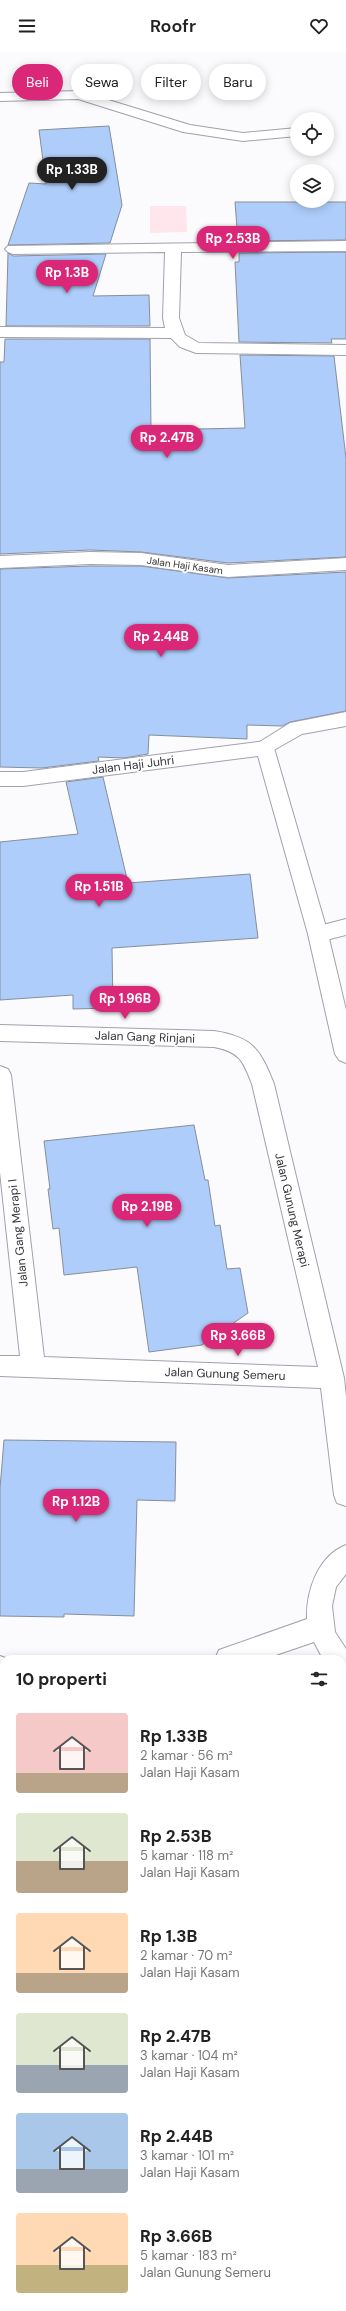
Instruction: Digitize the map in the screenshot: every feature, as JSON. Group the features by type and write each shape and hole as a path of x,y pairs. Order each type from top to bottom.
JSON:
{"street":[{"path":"0,97 79,95 188,129 243,137 290,133"},
{"path":"13,249 346,246"},
{"path":"173,247 174,291 170,310 171,322 176,333 188,345 207,350 346,350"},
{"path":"0,332 176,333"},
{"name":"Jalan Haji Kasam","path":"0,562 90,558 141,559 228,571 305,568 346,564"},
{"path":"346,719 297,728 265,748 318,934 346,1054"},
{"name":"Jalan Haji Juhri","path":"0,779 23,779 265,748"},
{"path":"318,934 346,927"},
{"name":"Jalan Gang Rinjani","path":"0,1033 214,1039 229,1041 242,1046"},
{"name":"Jalan Gunung Merapi","path":"242,1046 251,1055 263,1084 332,1378"},
{"name":"Jalan Gang Merapi I","path":"0,1076 33,1367"},
{"name":"Jalan Gunung Semeru","path":"0,1366 332,1378"},
{"path":"332,1378 346,1495"},
{"path":"334,1655 330,1650 320,1627 318,1604 324,1583 336,1565 346,1557"},
{"path":"240,1655 320,1627"}],"shaded area":[{"path":"150,206 186,206 187,232 150,233"}],"building":[{"path":"109,126 122,205 110,243 8,245 29,183 46,184 39,130"},
{"path":"235,202 290,202 290,208 334,208 334,202 346,202 346,240 238,241"},
{"path":"346,252 346,339 331,339 332,343 239,342 235,262 239,262 239,253"},
{"path":"8,253 13,256 106,254 93,296 149,295 150,326 6,326"},
{"path":"5,339 150,339 151,430 245,428 240,355 334,356 346,458 346,557 228,563 141,552 90,550 0,554 0,362 4,362"},
{"path":"141,566 228,578 346,572 346,711 290,722 282,726 247,725 247,739 149,735 148,754 124,758 98,757 99,761 42,768 0,767 0,569"},
{"path":"103,777 128,883 250,874 258,938 112,948 113,1008 73,1009 73,995 0,1000 0,842 78,834 66,782"},
{"path":"194,1125 205,1180 208,1180 215,1226 220,1225 227,1269 240,1268 248,1313 202,1345 149,1352 137,1267 64,1275 59,1228 53,1229 44,1141"},
{"path":"4,1440 176,1442 175,1501 137,1500 134,1616 64,1614 64,1617 0,1616 0,1488"}]}
